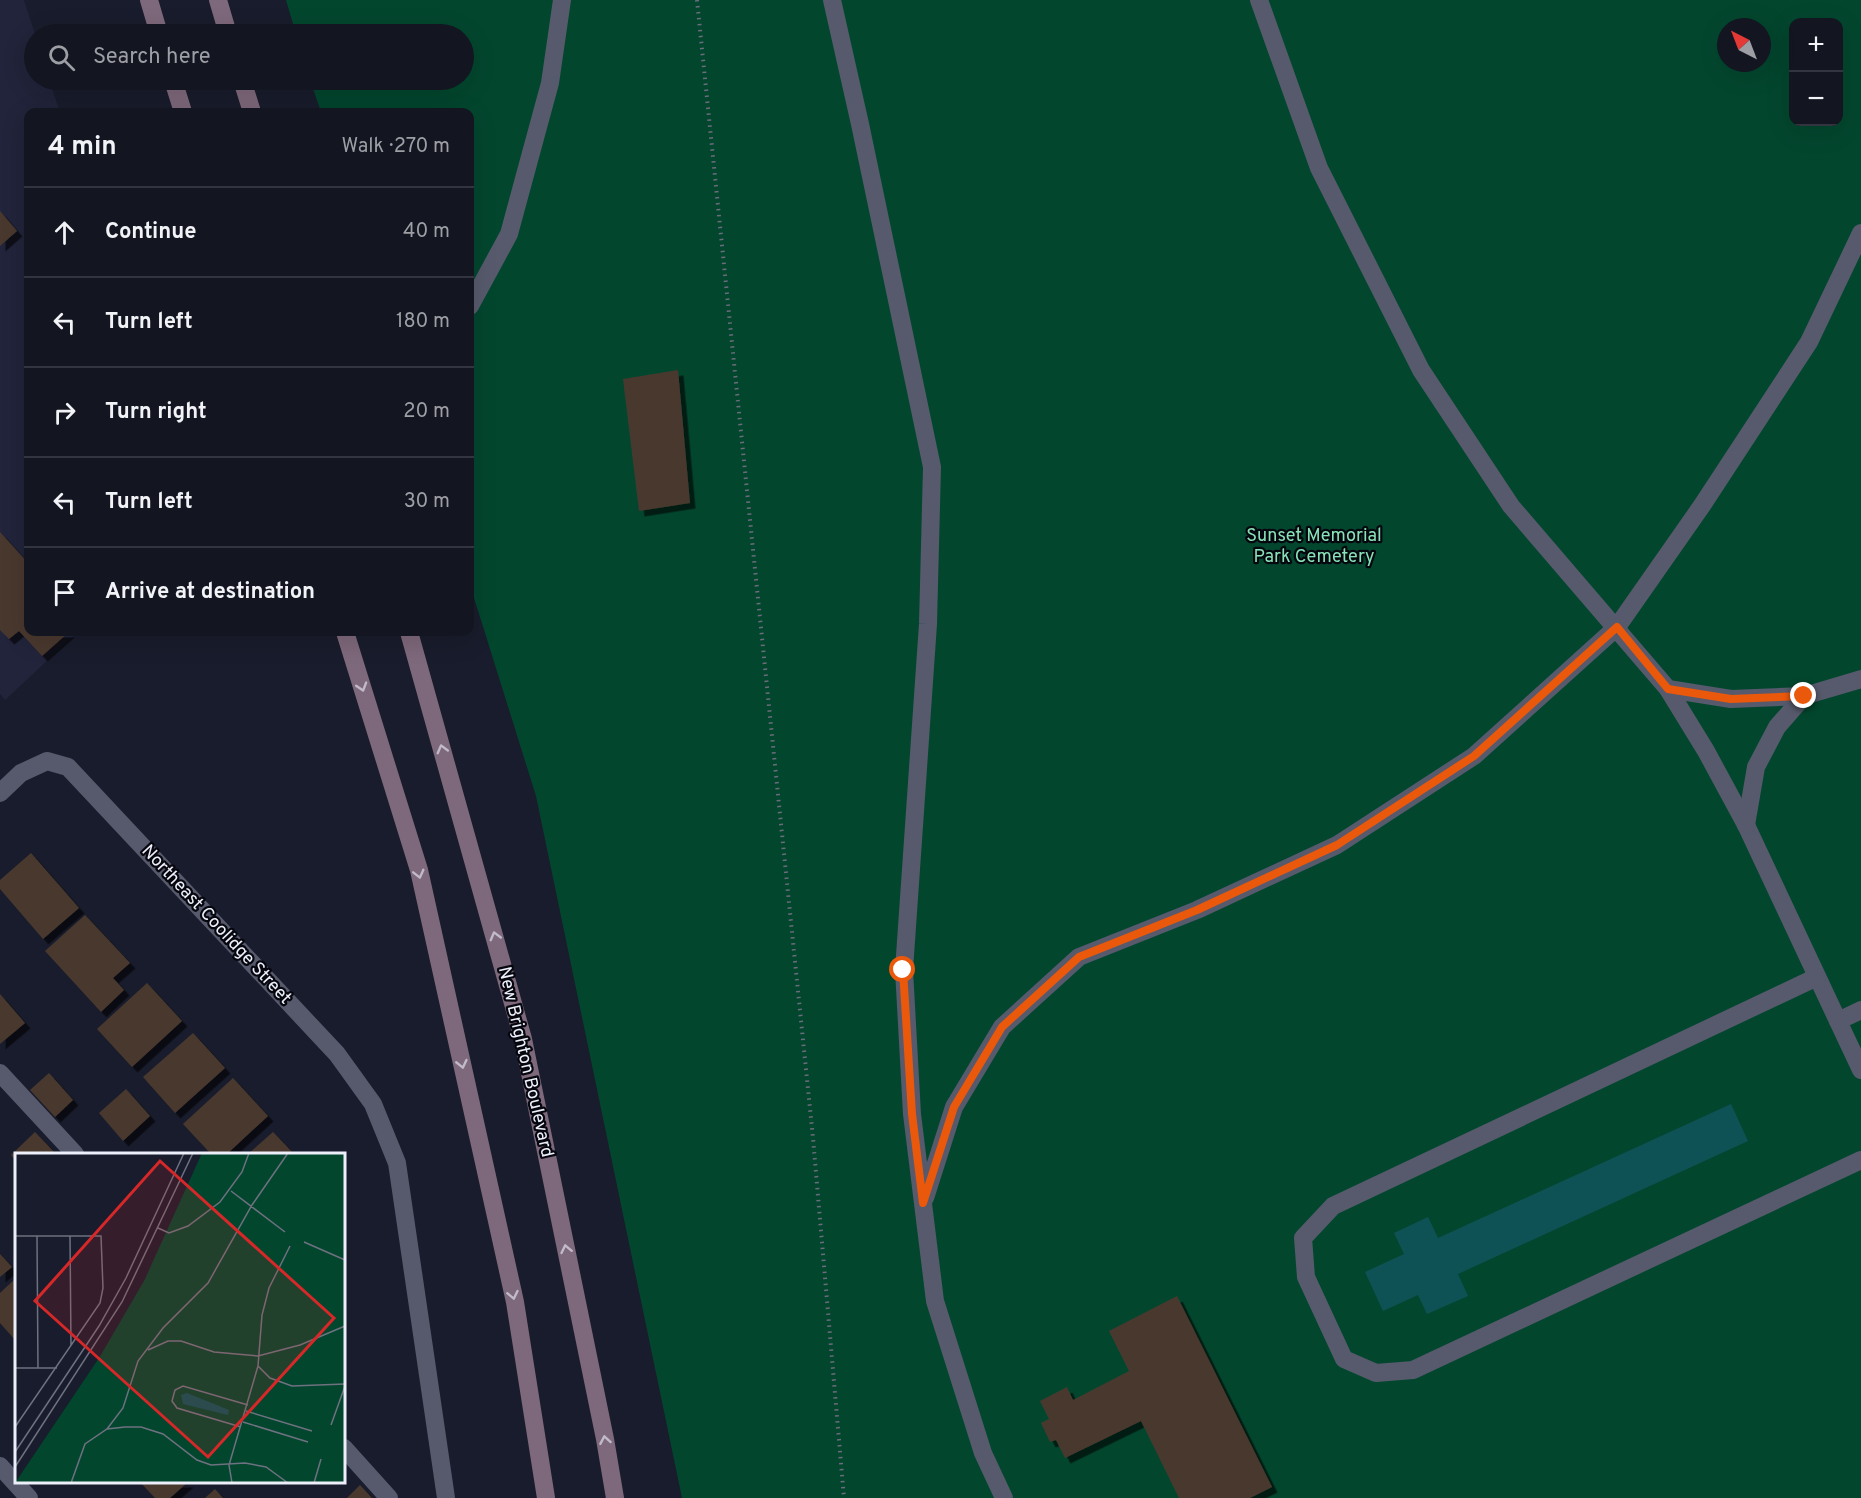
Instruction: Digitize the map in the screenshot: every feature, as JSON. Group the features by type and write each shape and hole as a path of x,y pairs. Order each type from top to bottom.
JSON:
{"main road":[{"path":"149,0 156,24"},
{"path":"218,0 225,24"},
{"path":"176,90 182,108"},
{"path":"245,90 251,108"},
{"path":"346,636 419,870 515,1302 546,1498"},
{"name":"New Brighton Boulevard","path":"410,636 523,1039 615,1498"}],"street":[{"path":"474,299 509,234 550,83 562,0"},
{"path":"832,0 932,467 928,624 903,970 912,1114 935,1301 983,1453 1004,1498"},
{"path":"1260,0 1319,168 1421,370 1511,506 1668,689 1706,751 1746,825 1861,1070"},
{"path":"923,1203 954,1107 1002,1027 1079,957 1197,910 1337,845 1474,756 1617,627 1703,504 1809,342 1861,232"},
{"path":"1668,689 1731,699 1804,696 1861,679"},
{"path":"1746,825 1756,767 1777,727 1804,696"},
{"name":"Northeast Coolidge Street","path":"0,793 21,773 46,761 68,767 337,1054 373,1104 397,1163 446,1498"},
{"path":"1817,977 1333,1206 1303,1238 1306,1277 1344,1359 1376,1373 1413,1370 1861,1160"},
{"path":"1838,1021 1861,1010"},
{"path":"0,1073 73,1153"},
{"path":"345,1449 389,1498"},
{"path":"0,1466 15,1483"},
{"path":"15,1483 29,1498"}],"path":[{"path":"697,0 813,1138 844,1498"}],"shaded area":[{"path":"0,0 24,0 32,24 24,24 24,90 52,90 59,108 24,108 24,636 74,636 5,700 0,694"},
{"path":"1731,1104 1748,1141 1458,1274 1468,1296 1427,1314 1418,1295 1383,1311 1365,1272 1404,1254 1394,1233 1428,1217 1438,1238"}],"green space":[{"name":"Sunset Memorial Park Cemetery","path":"286,0 1861,0 1861,1498 682,1498 536,796 474,598 474,108 320,108 313,90 474,90 474,24 293,24"}],"building":[{"path":"0,211 17,231 0,246"},
{"path":"678,370 690,503 639,511 623,379"},
{"path":"0,532 24,559 24,636 64,636 42,656 19,631 9,639 0,630"},
{"path":"31,853 79,908 43,939 0,889 0,880"},
{"path":"85,915 130,963 113,978 124,990 101,1012 45,951"},
{"path":"147,983 182,1021 132,1067 97,1029"},
{"path":"0,994 25,1023 0,1044"},
{"path":"193,1033 225,1068 175,1113 143,1077"},
{"path":"49,1073 73,1100 55,1117 30,1090"},
{"path":"233,1078 268,1116 228,1153 210,1153 183,1124"},
{"path":"126,1089 150,1116 123,1141 99,1113"},
{"path":"35,1132 55,1153 15,1153 15,1160 11,1155"},
{"path":"273,1132 293,1153 249,1153"},
{"path":"0,1254 12,1267 0,1277"},
{"path":"15,1279 15,1340 0,1323 0,1293"},
{"path":"1177,1296 1272,1487 1250,1498 1179,1498 1141,1421 1065,1458 1056,1440 1050,1442 1041,1423 1049,1419 1040,1401 1067,1387 1073,1400 1129,1371 1109,1331"},
{"path":"141,1483 187,1483 170,1498 155,1498"},
{"path":"360,1485 372,1498 347,1498"},
{"path":"215,1489 223,1498 205,1498"}],"route":[{"path":"903,970 912,1114 923,1203 954,1107 1002,1027 1079,957 1197,910 1337,845 1474,756 1617,627 1668,689 1731,699 1804,696"}]}
